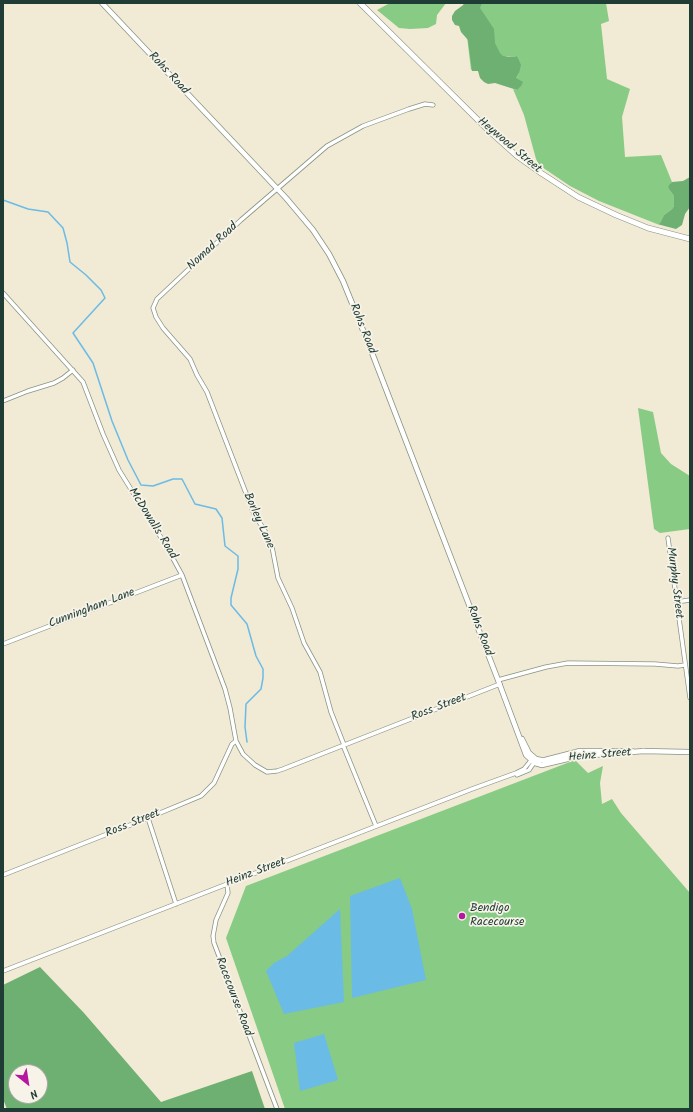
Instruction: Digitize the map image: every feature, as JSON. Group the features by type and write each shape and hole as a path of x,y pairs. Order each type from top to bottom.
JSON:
{"main road":[{"name":"Heywood Street","path":"360,3 488,130 517,156 578,197 648,228 690,239"}],"street":[{"name":"Rohs Road","path":"102,3 277,189 313,230 330,254 343,281 514,721 524,752 534,760"},
{"path":"277,189 327,146 362,126 425,104 433,104"},
{"name":"Nomad Road","path":"153,308 157,299 241,220 277,189"},
{"name":"McDowalls Road","path":"3,293 73,370 86,387 102,434 118,470 165,544 182,575 225,690 239,749 259,768 267,772"},
{"name":"Borley Lane","path":"153,308 156,317 163,328 190,359 196,375 207,392 254,514 265,531 272,547 278,578 292,608 304,643 320,672 331,712 376,826"},
{"path":"3,401 54,383 73,370"},
{"name":"Murphy Street","path":"668,538 690,698"},
{"name":"Cunningham Lane","path":"3,644 182,575"},
{"path":"676,602 690,600"},
{"name":"Ross Street","path":"267,772 284,769 499,682 546,667 568,663 655,664 678,666 690,662"},
{"name":"Ross Street","path":"3,875 196,799 206,792 218,777 232,744 236,741"},
{"name":"Heinz Street","path":"3,971 472,789 510,776 520,771 534,760 538,764 546,764 599,752 690,752"},
{"path":"148,818 176,904"},
{"name":"Racecourse Road","path":"227,884 228,893 216,920 213,936 214,943 277,1109"}],"green space":[{"path":"390,3 446,3 437,15 436,24 428,28 410,29 399,28 377,10"},
{"path":"463,3 606,3 609,21 601,24 607,79 630,89 622,117 625,157 661,155 672,182 668,188 674,196 674,206 664,215 660,223 657,224 599,201 570,186 539,165 524,115 513,89 517,90 516,78 519,73 517,56 507,56 471,70"},
{"path":"466,3 482,3 480,8 494,29 495,43 500,53 503,56 517,56 521,65 516,78 523,82 517,90 495,83 488,84 480,78 478,71 472,71 468,40 461,32 459,26 455,25 452,20 452,16 455,11"},
{"path":"690,177 690,207 685,214 682,225 676,229 657,224 660,223 664,215 674,206 674,196 668,188 669,185 672,182 683,181"},
{"path":"638,408 653,412 661,453 671,464 690,476 690,529 660,533 654,529"},
{"name":"Bendigo Racecourse","path":"575,760 588,773 603,766 600,783 602,804 612,799 621,813 690,893 690,1109 285,1109 226,938 246,886"},
{"path":"40,967 84,1013 161,1102 252,1071 265,1109 7,1109 3,1099 3,985"}],"water":[{"path":"400,878 412,909 426,980 352,998 350,896"},
{"path":"340,909 344,1002 284,1014 266,971 274,963 287,956"},
{"path":"324,1034 338,1080 300,1091 294,1043"}],"waterway":[{"path":"3,200 28,209 48,212 63,228 70,262 101,290 105,298 73,333 93,363 112,421 128,460 141,485 153,486 173,479 182,479 195,504 216,509 222,518 225,546 238,556 238,569 231,598 231,605 247,624 256,656 263,669 261,689 246,704 245,727 247,742"}],"place":[{"name":"Bendigo Racecourse","path":"462,916"}]}
